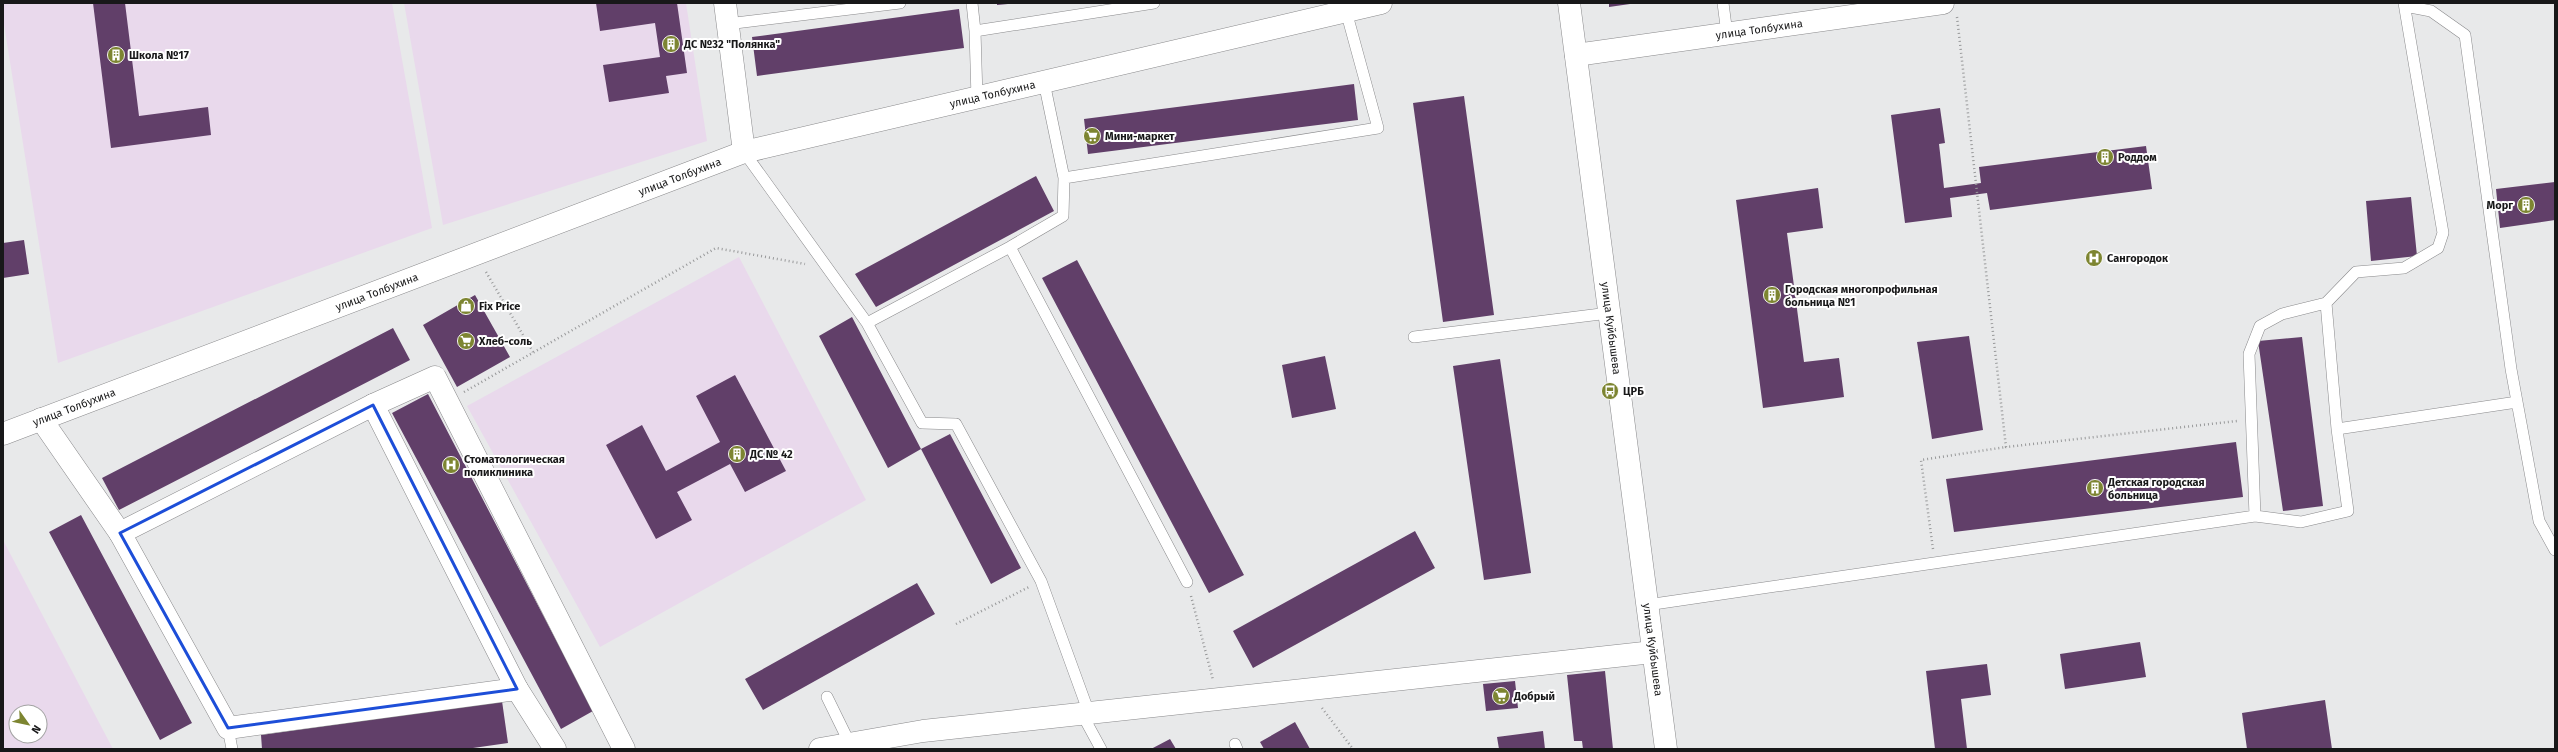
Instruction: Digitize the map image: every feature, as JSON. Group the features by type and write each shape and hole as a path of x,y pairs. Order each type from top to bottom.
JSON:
{"street":[{"path":"725,3 744,152"},
{"name":"улица Толбухина","path":"3,434 744,152 1381,3"},
{"name":"улица Куйбышева","path":"1569,3 1666,749"},
{"name":"улица Толбухина","path":"1576,55 1727,34 1950,7"},
{"path":"120,533 373,405 435,377 624,749"},
{"path":"373,405 517,689 555,749"},
{"path":"41,419 120,533 230,739 517,689"},
{"path":"820,749 923,731 1653,652"}],"lane":[{"path":"727,24 900,3"},
{"path":"972,3 975,31 977,98"},
{"path":"975,31 1154,3"},
{"path":"1723,3 1727,34"},
{"path":"2255,516 2249,354 2260,326 2282,314 2326,303 2356,272 2404,268 2438,248 2443,233 2405,4 2431,11 2464,35 2517,402 2539,521 2555,550"},
{"path":"1064,178 1378,128 1346,11"},
{"path":"867,323 1010,247 1063,216 1064,178 1044,82"},
{"path":"744,152 867,323 922,423 956,424 1042,581 1086,713 1101,749"},
{"path":"1010,247 1187,582"},
{"path":"1647,606 2255,516 2301,522 2348,511 2337,429 2326,303"},
{"path":"1414,337 1609,313"},
{"path":"2337,429 2517,402"},
{"path":"827,697 850,744"}],"path":[{"path":"1950,7 2006,447"},
{"path":"448,402 716,248 827,267"},
{"path":"476,254 533,352"},
{"path":"1935,563 1921,460 2006,447 2251,419"},
{"path":"956,624 1042,581"},
{"path":"1187,582 1218,699"},
{"path":"1308,689 1353,749"}],"highlighted area":[{"path":"373,405 517,689 228,728 120,533"}],"shaded area":[{"path":"3,3 392,3 432,228 58,363 3,18"},
{"path":"404,3 686,3 707,141 443,225"},
{"path":"739,257 866,500 600,647 467,406"},
{"path":"3,540 113,749 3,749"}],"building":[{"name":"Школа №17","path":"93,3 125,3 139,116 208,107 211,135 111,148"},
{"name":"ДС №32 \"Полянка\"","path":"596,3 677,3 687,73 666,76 669,93 609,102 603,65 660,57 655,23 600,31"},
{"path":"997,3 1008,3 1008,4 997,5"},
{"path":"1609,3 1630,3 1630,4 1609,7"},
{"path":"959,9 964,48 757,76 752,37"},
{"path":"1354,84 1358,120 1088,154 1084,119"},
{"path":"1464,96 1494,315 1443,322 1413,103"},
{"name":"Роддом","path":"1940,108 1945,143 1939,144 1944,188 1981,183 1979,167 2146,146 2152,189 1990,210 1987,193 1950,198 1952,217 1905,223 1891,115"},
{"path":"1036,176 1054,211 876,307 855,274"},
{"name":"Морг","path":"2555,182 2555,220 2500,228 2496,189"},
{"name":"Городская многопрофильная больница №1","path":"1818,188 1823,228 1787,233 1804,362 1839,358 1844,397 1763,408 1736,200"},
{"path":"2411,197 2417,256 2371,261 2366,201"},
{"path":"24,240 29,274 3,278 3,243"},
{"path":"1077,260 1244,575 1209,593 1042,278"},
{"name":"Хлеб-соль","path":"475,295 510,357 457,387 423,325"},
{"path":"852,317 921,449 888,468 819,336"},
{"path":"393,328 410,360 119,510 102,478"},
{"path":"1969,336 1983,430 1932,439 1917,342"},
{"path":"2302,337 2323,506 2283,511 2258,341"},
{"path":"1325,356 1336,409 1292,418 1282,365"},
{"path":"1500,359 1531,573 1484,580 1453,366"},
{"name":"ДС № 42","path":"735,375 786,471 745,492 730,464 677,492 692,520 656,539 606,445 642,425 666,471 720,442 696,396"},
{"path":"428,394 593,711 561,729 392,413"},
{"path":"950,434 1021,568 991,584 921,449"},
{"name":"Детская городская больница","path":"2236,442 2243,497 1954,532 1946,479"},
{"path":"81,515 192,723 160,740 49,532"},
{"path":"1415,531 1435,568 1253,668 1233,631"},
{"path":"917,583 935,614 763,710 745,679"},
{"path":"2140,642 2146,677 2065,689 2060,654"},
{"path":"1987,664 1991,695 1961,699 1967,749 1935,749 1926,671"},
{"path":"1605,671 1613,749 1583,749 1582,741 1574,741 1567,675"},
{"name":"Добрый","path":"1515,681 1518,708 1486,711 1483,684"},
{"path":"2325,700 2332,749 2247,749 2242,713"},
{"path":"502,701 508,743 466,749 262,749 261,735"},
{"path":"1295,722 1310,749 1264,749 1260,742"},
{"path":"1543,731 1545,749 1499,749 1497,737"},
{"path":"1170,739 1176,749 1151,749"}],"place":[{"name":"ДС №32 \"Полянка\"","path":"671,44"},
{"name":"Школа №17","path":"116,55"},
{"name":"Мини-маркет","path":"1092,136"},
{"name":"Роддом","path":"2105,157"},
{"name":"Морг","path":"2526,205"},
{"name":"Сангородок","path":"2094,258"},
{"name":"Городская многопрофильная больница №1","path":"1772,295"},
{"name":"Fix Price","path":"466,306"},
{"name":"Хлеб-соль","path":"466,341"},
{"name":"ЦРБ","path":"1610,391"},
{"name":"ДС № 42","path":"737,454"},
{"name":"Стоматологическая поликлиника","path":"451,465"},
{"name":"Детская городская больница","path":"2095,488"},
{"name":"Добрый","path":"1501,696"}]}
